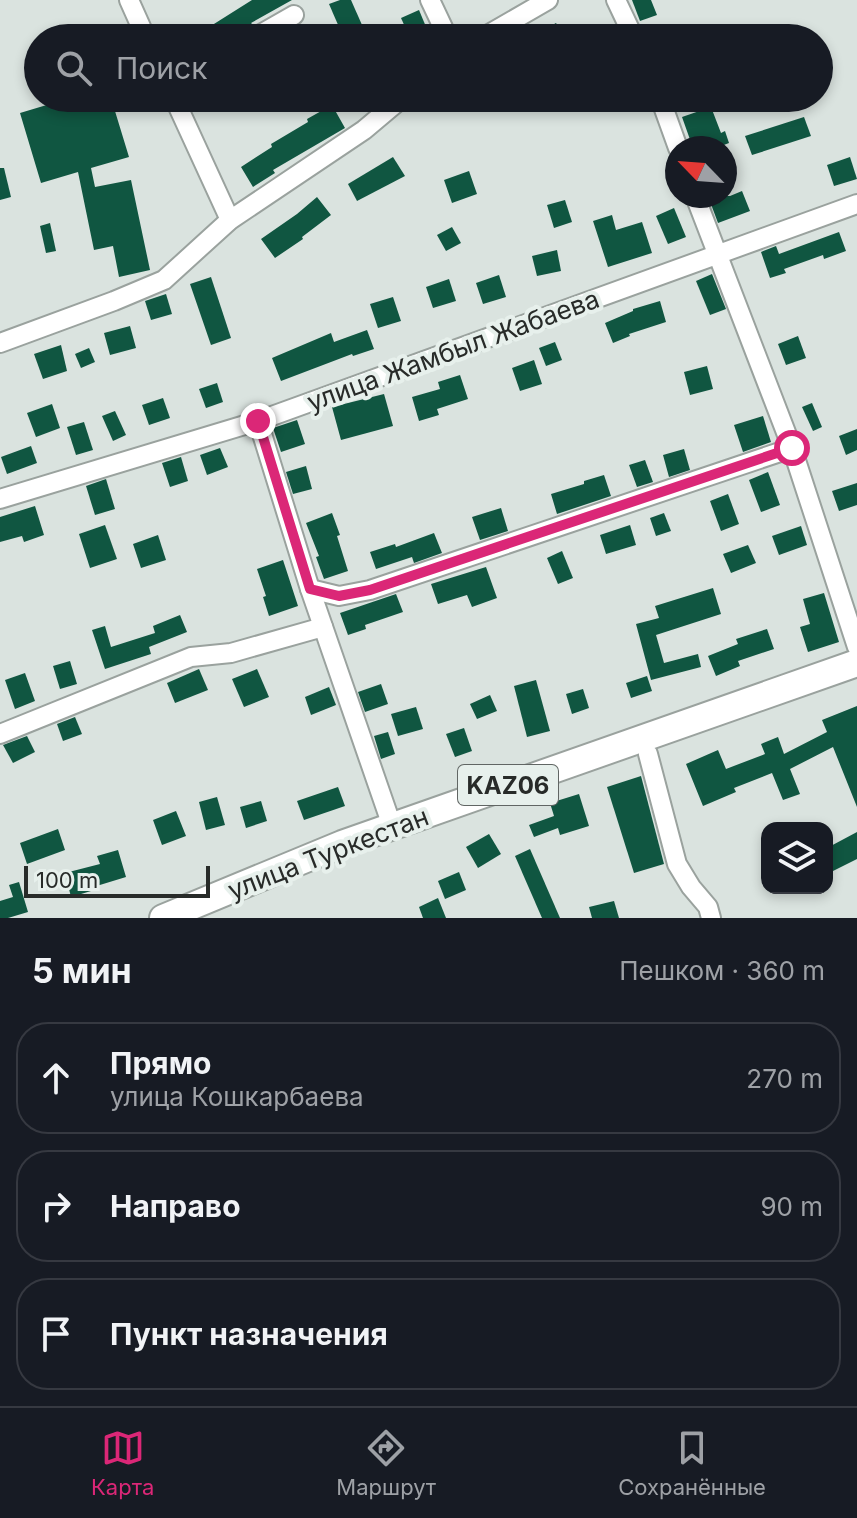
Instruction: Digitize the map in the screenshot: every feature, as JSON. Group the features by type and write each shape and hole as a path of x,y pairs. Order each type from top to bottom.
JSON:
{"highway":[{"name":"улица Туркестан","path":"205,918 392,826 857,663"},
{"name":"улица Туркестан","path":"163,918 344,852 648,754 857,681"}],"street":[{"path":"129,0 140,24"},
{"path":"430,0 441,24"},
{"path":"506,24 548,0"},
{"path":"616,0 627,24"},
{"path":"278,24 294,15"},
{"path":"180,112 230,220"},
{"path":"0,343 164,280 230,220 364,130 385,112"},
{"path":"665,112 674,136"},
{"name":"улица Жамбыл Жабаева","path":"0,499 258,421 857,204"},
{"path":"699,208 792,448 857,647"},
{"path":"258,421 310,589 392,826"},
{"path":"310,589 339,596 370,590 792,448"},
{"path":"0,734 191,657 231,653 323,627"},
{"path":"648,754 677,864 708,907 711,918"}],"building":[{"path":"252,0 292,0 252,24 214,24"},
{"path":"351,0 362,24 338,24 329,4"},
{"path":"632,0 651,0 657,15 640,21"},
{"path":"419,10 425,24 404,24 401,18"},
{"path":"115,112 129,157 91,168 95,187 131,180 150,270 119,277 113,246 94,250 78,172 41,183 20,113"},
{"path":"320,112 336,112 345,128 273,170 275,173 253,187 241,167 308,122 307,119"},
{"path":"696,112 713,112 721,133 725,131 727,136 689,136 682,117"},
{"path":"804,117 811,136 752,155 745,136"},
{"path":"393,157 405,176 357,201 348,184"},
{"path":"850,157 857,179 834,186 827,165"},
{"path":"0,168 4,168 11,197 0,200"},
{"path":"469,171 477,194 452,203 444,180"},
{"path":"742,191 750,211 718,223 712,208 737,208 737,193"},
{"path":"317,197 331,215 275,258 261,239"},
{"path":"565,200 572,222 554,228 547,205"},
{"path":"674,208 686,237 668,244 656,216"},
{"path":"612,215 616,230 642,222 652,253 608,267 593,221"},
{"path":"50,223 56,251 46,253 40,226"},
{"path":"452,227 461,243 446,251 437,235"},
{"path":"839,232 846,251 824,259 823,255 784,269 786,273 770,278 761,252 776,246 779,254"},
{"path":"557,250 561,271 537,276 532,256"},
{"path":"712,274 726,309 710,315 696,281"},
{"path":"499,275 506,297 483,304 476,283"},
{"path":"211,277 231,338 211,345 190,284"},
{"path":"449,279 456,301 433,308 426,287"},
{"path":"166,294 172,314 151,320 145,301"},
{"path":"393,297 401,321 378,328 370,304"},
{"path":"660,301 666,322 629,334 613,343 605,323 633,309"},
{"path":"130,326 136,348 110,355 104,333"},
{"path":"367,330 374,349 352,354 281,381 272,358 331,333 334,342"},
{"path":"798,336 806,358 786,365 778,344"},
{"path":"555,342 562,360 546,366 539,348"},
{"path":"61,345 67,371 43,379 34,354"},
{"path":"89,348 95,362 81,368 75,354"},
{"path":"534,360 542,384 520,391 512,368"},
{"path":"707,366 713,389 690,395 684,372"},
{"path":"460,375 468,399 437,409 439,415 419,421 412,397 440,389 438,382"},
{"path":"217,383 223,402 206,408 199,389"},
{"path":"384,394 393,426 341,440 332,407"},
{"path":"163,398 170,418 149,425 142,405"},
{"path":"812,403 822,427 813,431 802,407"},
{"path":"52,404 60,428 36,437 27,413"},
{"path":"115,411 126,435 113,441 102,416"},
{"path":"763,416 771,442 743,452 734,425"},
{"path":"297,420 305,444 281,452 273,428"},
{"path":"84,422 93,450 76,455 67,427"},
{"path":"857,429 857,450 846,455 839,436"},
{"path":"31,446 37,463 7,474 1,457"},
{"path":"220,448 228,467 207,475 200,455"},
{"path":"684,449 690,470 669,477 663,455"},
{"path":"181,457 188,481 170,487 162,463"},
{"path":"645,460 653,482 637,487 629,465"},
{"path":"306,466 312,489 293,494 286,472"},
{"path":"768,472 780,505 761,512 749,480"},
{"path":"604,475 611,496 557,514 551,494"},
{"path":"106,479 115,509 95,515 86,486"},
{"path":"857,483 857,505 839,511 832,491"},
{"path":"728,494 739,524 721,531 710,501"},
{"path":"35,506 44,535 24,542 22,536 0,542 0,517"},
{"path":"501,508 508,531 480,540 472,517"},
{"path":"332,513 348,571 324,579 306,523"},
{"path":"664,513 671,531 656,536 650,518"},
{"path":"105,525 117,559 90,568 79,534"},
{"path":"630,525 636,545 606,554 600,535"},
{"path":"801,526 807,545 779,555 772,536"},
{"path":"434,533 442,553 414,563 412,557 376,569 370,552 395,544 396,547"},
{"path":"158,535 166,560 141,568 133,544"},
{"path":"748,545 756,563 731,573 723,554"},
{"path":"562,551 573,578 558,584 547,558"},
{"path":"283,560 298,606 269,616 257,569"},
{"path":"486,567 497,598 472,607 467,595 438,604 431,584"},
{"path":"713,588 721,614 656,635 664,663 698,654 701,667 651,680 636,624 659,618 655,606"},
{"path":"824,593 839,642 808,652 800,627 810,624 803,599"},
{"path":"396,594 403,612 365,625 366,629 348,635 340,613"},
{"path":"180,615 187,632 149,647 151,654 105,669 92,630 105,626 111,647 155,633 153,626"},
{"path":"767,629 774,649 738,661 740,666 716,676 708,656 738,644 736,639"},
{"path":"70,661 77,684 60,689 53,666"},
{"path":"199,669 208,690 175,703 167,683"},
{"path":"257,669 269,697 244,707 232,679"},
{"path":"25,673 35,701 15,709 5,680"},
{"path":"647,676 652,691 631,698 626,683"},
{"path":"536,680 550,731 527,737 514,686"},
{"path":"381,684 388,704 365,712 358,692"},
{"path":"329,687 336,705 311,715 305,697"},
{"path":"583,689 589,708 572,714 566,694"},
{"path":"490,695 497,711 477,719 470,704"},
{"path":"857,706 857,807 833,747 790,769 800,794 783,800 772,773 734,788 736,792 703,806 686,764 718,750 726,769 765,754 761,744 778,737 784,754 827,732 822,720"},
{"path":"416,707 423,729 398,736 391,714"},
{"path":"75,717 82,734 63,741 57,724"},
{"path":"464,728 472,751 455,757 446,734"},
{"path":"388,732 395,754 381,759 374,736"},
{"path":"27,736 35,752 13,763 3,745"},
{"path":"641,776 664,864 634,873 607,787"},
{"path":"338,787 345,806 304,820 297,801"},
{"path":"579,794 589,826 560,835 558,828 534,837 529,825 554,816 550,803"},
{"path":"217,797 225,825 206,830 199,802"},
{"path":"261,801 267,821 246,828 240,807"},
{"path":"176,811 186,836 162,845 153,820"},
{"path":"58,829 65,850 27,864 20,843"},
{"path":"857,832 857,859 833,871 833,845"},
{"path":"489,834 501,854 478,868 466,847"},
{"path":"530,849 560,918 542,918 515,856"},
{"path":"118,850 126,877 71,897 65,873 100,864 97,856"},
{"path":"459,872 466,890 445,899 438,881"},
{"path":"19,882 28,912 0,918 0,901 13,897 9,885"},
{"path":"438,898 446,918 423,918 419,907"},
{"path":"614,901 619,918 592,918 589,907"}],"route":[{"path":"258,421 310,589 339,596 370,590 792,448"}]}
